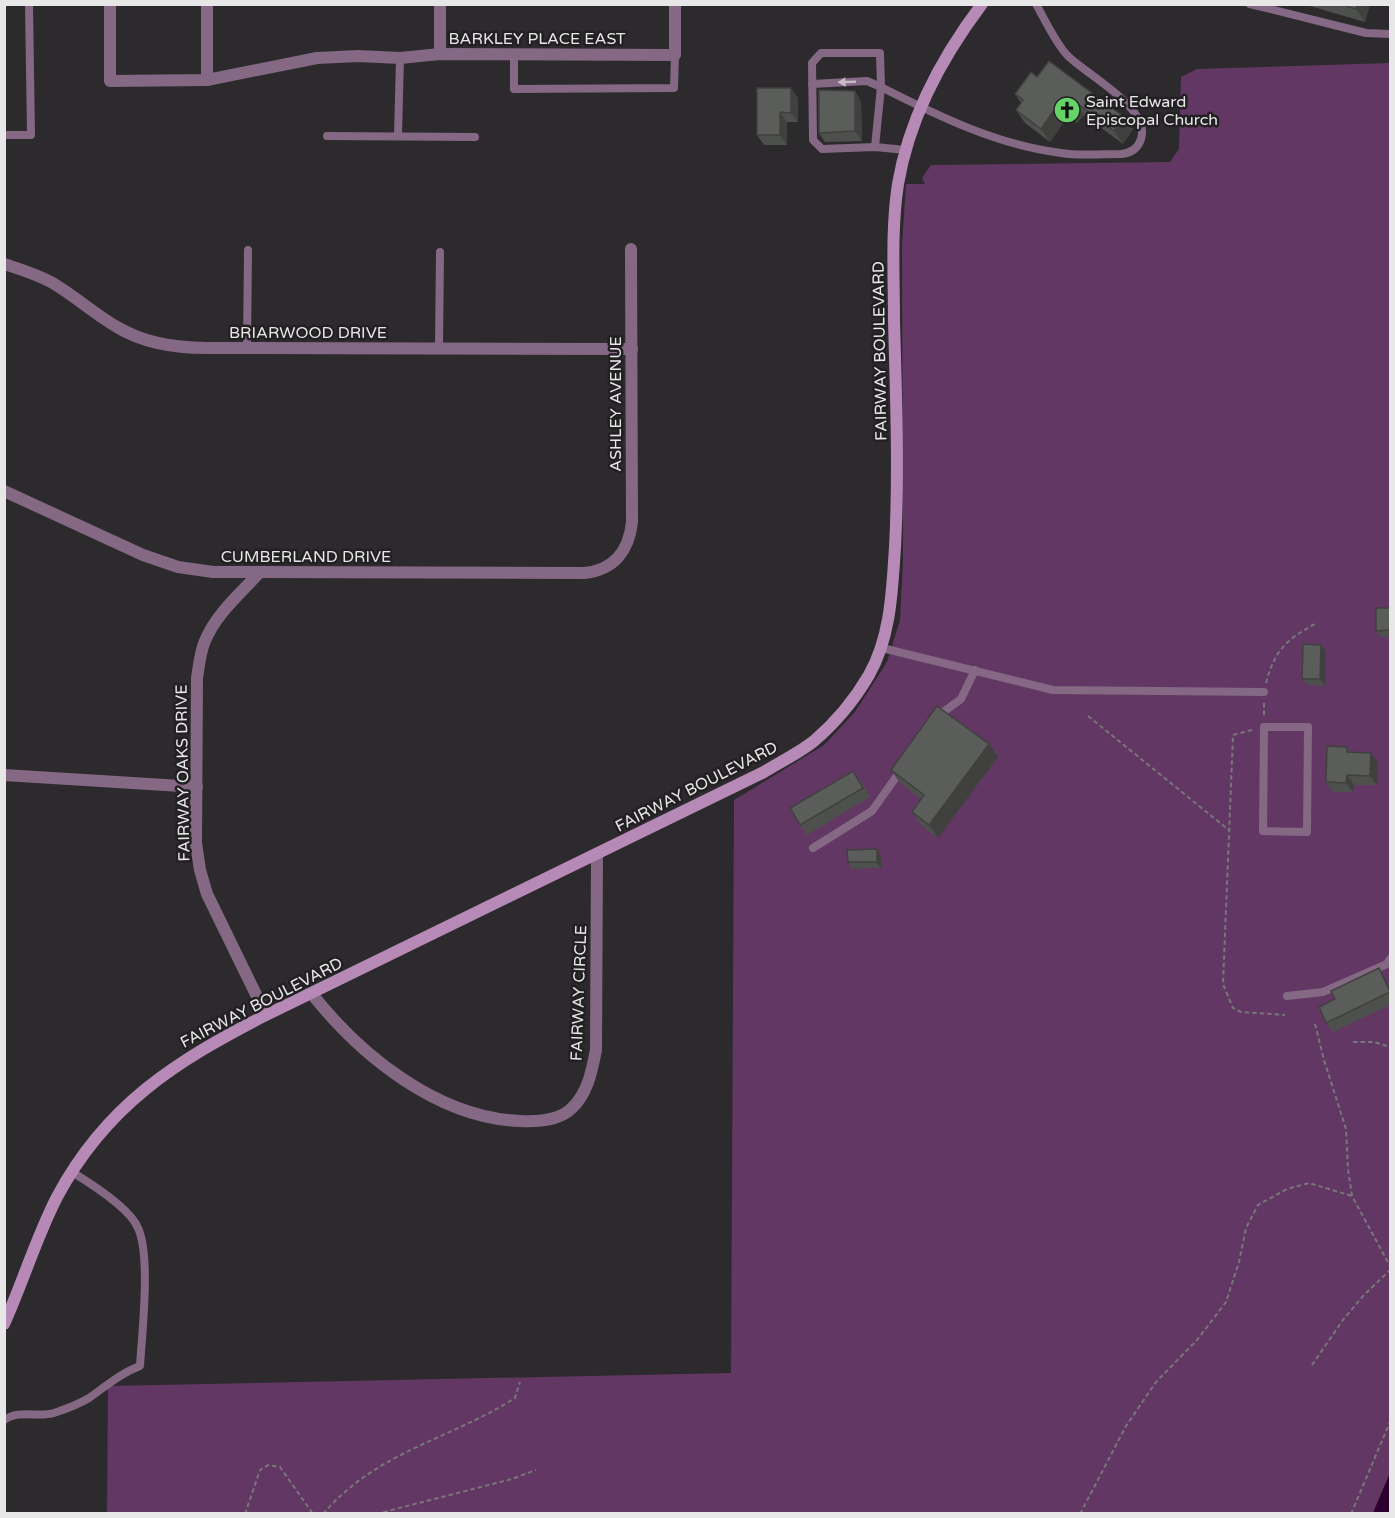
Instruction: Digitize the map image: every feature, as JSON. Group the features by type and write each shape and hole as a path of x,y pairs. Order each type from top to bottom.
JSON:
{"street":[{"name":"BARKLEY PLACE EAST","path":"110,4 110,81 207,80 317,58 358,56 400,58 440,54 675,55"},
{"path":"207,4 207,80"},
{"path":"440,4 440,54"},
{"path":"675,4 675,55"},
{"name":"FAIRWAY BOULEVARD","path":"4,1324 44,1226 72,1172 95,1139 118,1112 151,1083 207,1046 266,1015 759,775 813,742 854,699 882,648 889,618 892,590 897,451 894,229 898,184 906,150 921,107 948,54 982,4"},
{"name":"ASHLEY AVENUE","path":"620,557 629,541 632,522 632,249"},
{"name":"BRIARWOOD DRIVE","path":"4,264 54,284 118,328 143,339 165,345 190,348 632,349"},
{"name":"CUMBERLAND DRIVE","path":"4,491 143,555 178,567 213,572 584,573 604,569 620,557"},
{"name":"FAIRWAY OAKS DRIVE","path":"259,573 225,609 204,641 197,678 196,843 207,894 266,1015"},
{"path":"4,775 197,787"},
{"name":"FAIRWAY CIRCLE","path":"312,994 325,1010 374,1057 411,1085 443,1103 489,1118 510,1121 531,1122 561,1117 573,1108 583,1094 596,1050 597,854"}],"lane":[{"path":"4,135 31,135 29,4"},
{"path":"812,84 867,81 999,140 1062,153 1130,153 1139,144 1142,135 1141,122 1132,108 1066,54 1036,4"},
{"path":"1250,4 1366,33 1390,34"},
{"path":"875,147 881,87 880,53 821,52 812,63 813,140 822,149 875,147 906,150"},
{"path":"514,55 514,89 674,88 675,55"},
{"path":"398,135 400,58"},
{"path":"327,136 475,137"},
{"path":"247,348 248,250"},
{"path":"439,348 440,252"},
{"path":"882,648 1053,690 1263,692"},
{"path":"935,722 942,713 961,699 975,670"},
{"path":"1264,727 1308,727 1307,832 1263,831 1264,727"},
{"path":"813,848 872,812 903,766"},
{"path":"1287,996 1323,993 1387,963 1390,959"},
{"path":"4,1420 11,1415 51,1414 67,1408 87,1399 127,1371 140,1366 144,1287 143,1249 138,1227 103,1191 72,1172"}],"path":[{"path":"1285,1015 1241,1012 1233,1008 1223,984 1233,735 1264,727 1263,692 1270,669 1280,650 1293,635 1317,623"},
{"path":"1088,716 1230,831"},
{"path":"1315,1024 1346,1129 1352,1196 1390,1266"},
{"path":"1353,1042 1374,1042 1390,1047"},
{"path":"1080,1514 1126,1426 1156,1382 1197,1340 1226,1302 1239,1262 1246,1228 1258,1205 1287,1189 1309,1183 1352,1196"},
{"path":"1312,1365 1343,1320 1364,1295 1390,1270"},
{"path":"323,1514 357,1480 392,1458 492,1413 515,1398 520,1382"},
{"path":"1351,1514 1390,1422"},
{"path":"245,1514 260,1470 268,1465 280,1467 314,1514"},
{"path":"376,1514 512,1479 536,1470"}],"shaded area":[{"path":"1390,63 1390,1473 1373,1513 107,1514 108,1386 731,1373 734,800 824,745 855,712 887,662 900,620 903,561 902,245 906,184 925,184 922,178 931,165 1170,162 1179,149 1181,77 1197,69"},
{"path":"1390,1473 1390,1513 1373,1513"}],"building":[{"path":"1340,4 1357,4 1356,9"},
{"name":"Saint Edward Episcopal Church","path":"1049,61 1124,117 1114,131 1075,102 1068,110 1059,103 1041,129 1016,110 1023,100 1015,94 1031,72 1037,77"},
{"path":"757,88 791,88 791,113 780,112 780,135 757,135"},
{"path":"819,90 855,91 855,131 819,133"},
{"path":"1376,608 1390,608 1390,630 1376,631"},
{"path":"1303,644 1321,645 1320,679 1302,679"},
{"path":"937,706 989,744 929,825 912,812 924,795 891,770"},
{"path":"1327,746 1347,747 1347,752 1371,753 1370,776 1347,775 1346,783 1326,782"},
{"path":"853,771 863,788 800,825 790,808"},
{"path":"877,849 877,862 848,862 847,850"},
{"path":"1379,968 1390,992 1326,1023 1319,1007 1335,999 1331,991"}],"place":[{"name":"Saint Edward Episcopal Church","path":"1067,110"}]}
